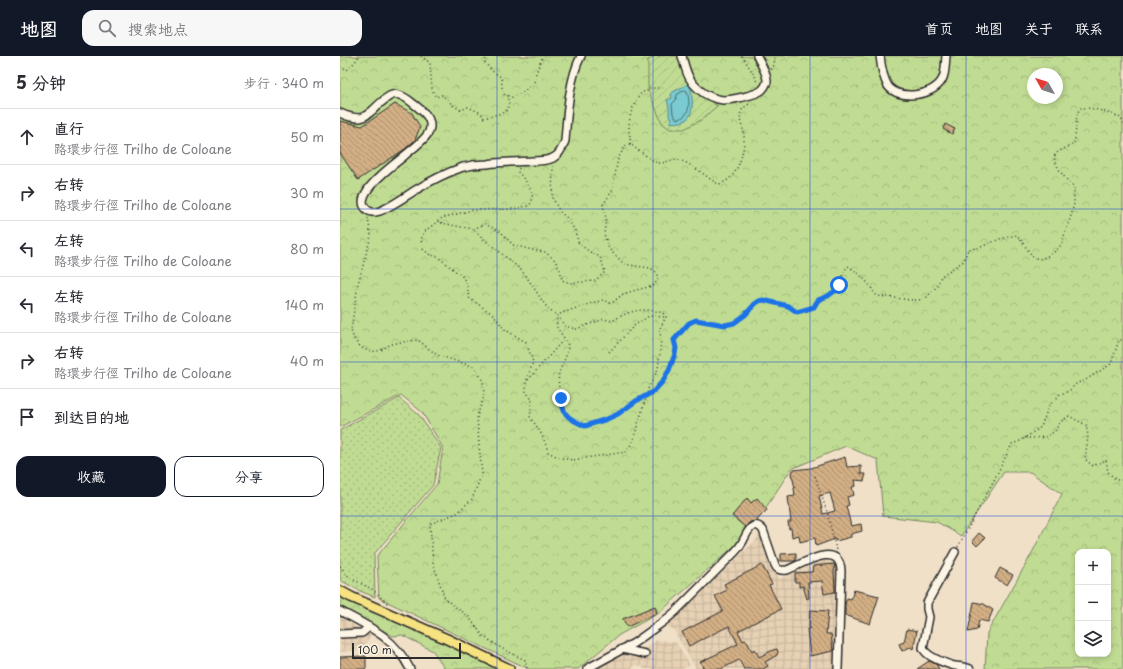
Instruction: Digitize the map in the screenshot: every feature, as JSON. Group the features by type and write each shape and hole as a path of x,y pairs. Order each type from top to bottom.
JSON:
{"main road":[{"path":"340,591 448,639 509,669"}],"street":[{"path":"340,113 346,116 361,118 367,115 389,96 399,94 408,98 427,115 429,120 430,125 427,135 377,179 364,196 363,204 365,207 371,212 379,211 392,205 442,175 465,167 553,158 563,148 565,141 571,82 581,56"},
{"path":"682,56 687,74 690,80 698,88 707,96 712,98 728,99 758,93 765,87 767,78 757,56"},
{"path":"880,56 885,79 889,86 895,92 910,95 926,92 938,86 945,73 946,56"},
{"path":"587,669 634,643 675,612 736,552 752,527 757,526 760,526 764,530 774,565 780,570 787,570 822,555 832,555 839,561 842,571 838,669"},
{"path":"955,552 927,604 929,618 923,648 928,654 943,662 970,669"},
{"path":"340,611 389,640 398,650 410,669"},
{"path":"340,634 362,633 369,627"},
{"path":"622,649 645,654"}],"path":[{"path":"340,67 347,70 359,56"},
{"path":"421,56 430,63 432,90 436,97 442,95 461,110 468,107 481,113 484,118 502,114 507,110 509,104 507,96"},
{"path":"488,56 484,62 492,71 501,77 503,94 512,97 523,92 534,83 536,73 543,56"},
{"path":"630,144 654,162 659,163 670,159 677,160 684,162 718,184 727,181 735,172 744,147 744,134 740,116 741,111 744,107 753,102 758,93 756,78 742,56"},
{"path":"630,144 630,116 638,96 650,88 663,88"},
{"path":"557,315 557,326 567,344 568,349 558,375 558,388 562,407 565,414 585,426 602,421 618,414 636,401 653,392 663,381 669,370 675,354 676,348 674,340 689,323 696,320 725,325 734,323 745,315 755,304 763,300 788,306 797,312 814,307 818,300 828,296 836,290 844,270 848,266 853,269 878,296 905,300 919,300 926,298 932,292 938,285 941,276 964,261 968,249 978,248 1000,239 1017,235 1033,257 1039,259 1046,257 1062,244 1074,204 1074,187 1060,172 1054,157 1060,150 1074,144 1077,113 1081,108 1087,108 1115,115 1121,118 1123,124"},
{"path":"557,315 603,300 609,303 613,302 623,294 653,286 657,281 657,275 653,270 624,264 609,249 604,234 606,218 603,205 612,191 618,159 625,146 630,144"},
{"path":"437,222 474,229 485,224 501,232 512,245 545,252 556,260 562,280 570,283 595,281 605,272 600,257 578,244 575,231 568,219 560,212 552,198 553,158"},
{"path":"520,162 518,172 532,193 532,202 529,206 513,209 472,210 442,218 424,232 421,240 423,249 430,255 437,256 463,277 467,285 469,298 494,315 504,329 526,342 533,362 526,382 526,392 532,399 530,418 539,428 548,452 560,458 573,460 626,452 632,443 648,389 658,369 660,353 659,330 666,318"},
{"path":"365,207 372,236 358,284 351,330 353,337 362,348 369,351 384,349 390,344 418,340 437,355 475,367 483,381 484,396 477,416 478,445 482,474 472,499 457,513 430,524 433,563 445,599 468,616 483,636 501,648 525,660 527,669"},
{"path":"474,229 520,269 550,311 557,315 565,326 576,329 604,319 612,321 622,315 639,309 663,313 666,318"},
{"path":"609,352 635,325 649,316 666,318"},
{"path":"526,382 564,339"},
{"path":"955,552 1012,444 1020,441 1041,427 1049,405 1056,400 1060,394 1068,392 1077,383 1084,381 1111,364 1120,340 1123,340"},
{"path":"1025,438 1046,436 1055,431 1060,422 1069,416 1086,425 1088,436 1085,459 1093,466 1106,460 1108,472 1116,480 1123,480"},
{"path":"815,476 828,515 836,549"}],"shaded area":[{"path":"758,535 763,535 779,579 828,559 833,564 837,565 839,570 834,669 696,669 673,629 667,626 667,622 673,620 756,540"},
{"path":"340,617 371,635 362,650 340,652"},
{"path":"657,640 676,642 690,665 682,669 644,669 638,665 630,669 594,669 631,648 646,648"}],"green space":[{"path":"340,56 1123,56 1123,669 985,669 987,633 1031,555 1062,494 1030,472 1004,472 961,536 937,522 883,516 878,460 846,446 791,469 750,532 659,613 619,635 578,669 529,669 379,598 377,556 437,484 443,448 422,412 401,395 340,427"},
{"path":"656,56 679,56 703,96 717,106 701,120 684,129 670,129 662,123 648,90 648,60"},
{"path":"399,398 419,415 441,448 433,485 374,554 375,597 340,580 340,430"},
{"path":"340,597 402,622 480,659 497,669 445,669 433,651 402,635 393,636 340,606"}],"water":[{"path":"690,83 692,111 689,117 685,121 669,122 672,119 669,116 667,100 672,98 671,93"}],"building":[{"path":"395,104 412,113 420,127 415,140 405,149 358,180 340,153 340,121 362,126"},
{"path":"945,124 955,129 952,134 943,129"},
{"path":"845,457 847,467 861,466 861,474 866,474 864,481 855,480 856,486 852,487 854,495 847,497 849,505 846,506 851,526 861,524 862,531 851,534 851,537 836,541 835,539 816,546 815,538 800,542 799,535 792,537 791,528 789,529 788,522 791,522 788,497 795,496 795,488 791,476 793,470 811,468","holes":["830,493 835,511 823,514 819,496"]},
{"path":"747,498 751,503 757,498 767,510 756,521 750,522 745,527 732,516"},
{"path":"979,533 985,538 977,546 972,541"},
{"path":"796,553 796,560 781,561 781,554"},
{"path":"834,564 835,592 824,594 822,581 808,582 809,598 807,599 803,586 799,587 799,582 795,582 795,573 812,572 813,566"},
{"path":"762,565 772,584 769,585 781,609 738,631 743,641 746,640 752,651 755,649 759,657 777,649 777,655 765,662 768,666 763,669 744,669 739,660 721,669 704,669 700,662 738,644 729,626 689,646 682,632 723,611 715,596 727,590 724,584"},
{"path":"1000,568 1013,575 1007,585 995,578"},
{"path":"854,590 879,596 870,624 845,615 845,604 847,598 851,599"},
{"path":"974,602 984,604 993,610 988,622 979,620 977,630 968,632"},
{"path":"655,606 657,613 627,627 623,619"},
{"path":"810,610 828,611 826,634 831,634 833,651 810,656 807,629 809,629"},
{"path":"907,629 917,631 913,649 910,647 902,651 899,644 904,642"},
{"path":"366,656 366,669 340,669 340,657"},
{"path":"929,661 936,664 939,669 917,669"}],"route":[{"path":"561,398 562,407 565,414 585,426 607,419 618,414 636,401 653,392 663,381 675,354 676,348 674,340 689,323 696,320 725,325 734,323 745,315 755,304 763,300 788,306 797,312 814,307 818,300 828,296 836,290 839,285"}]}
